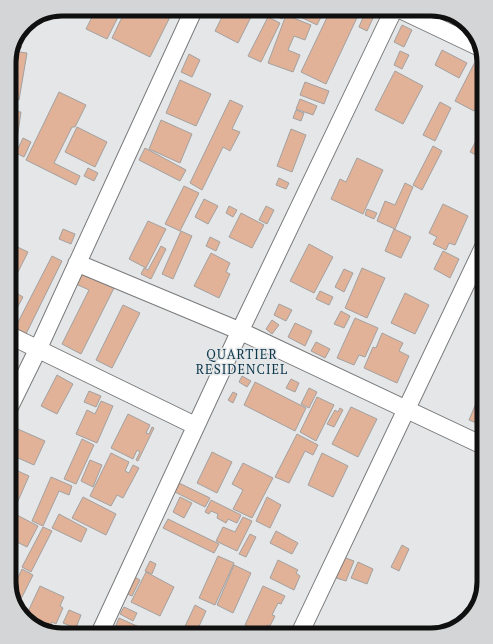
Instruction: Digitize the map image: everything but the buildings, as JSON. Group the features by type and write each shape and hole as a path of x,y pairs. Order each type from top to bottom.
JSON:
{"street":[{"path":"16,394 38,350 191,16"},
{"path":"102,628 240,331 391,16"},
{"path":"414,16 473,44"},
{"path":"302,628 477,261"},
{"path":"77,263 240,331 477,443"},
{"path":"16,339 196,426"}],"district":[{"name":"QUARTIER RESIDENCIEL","path":"242,362"}]}
